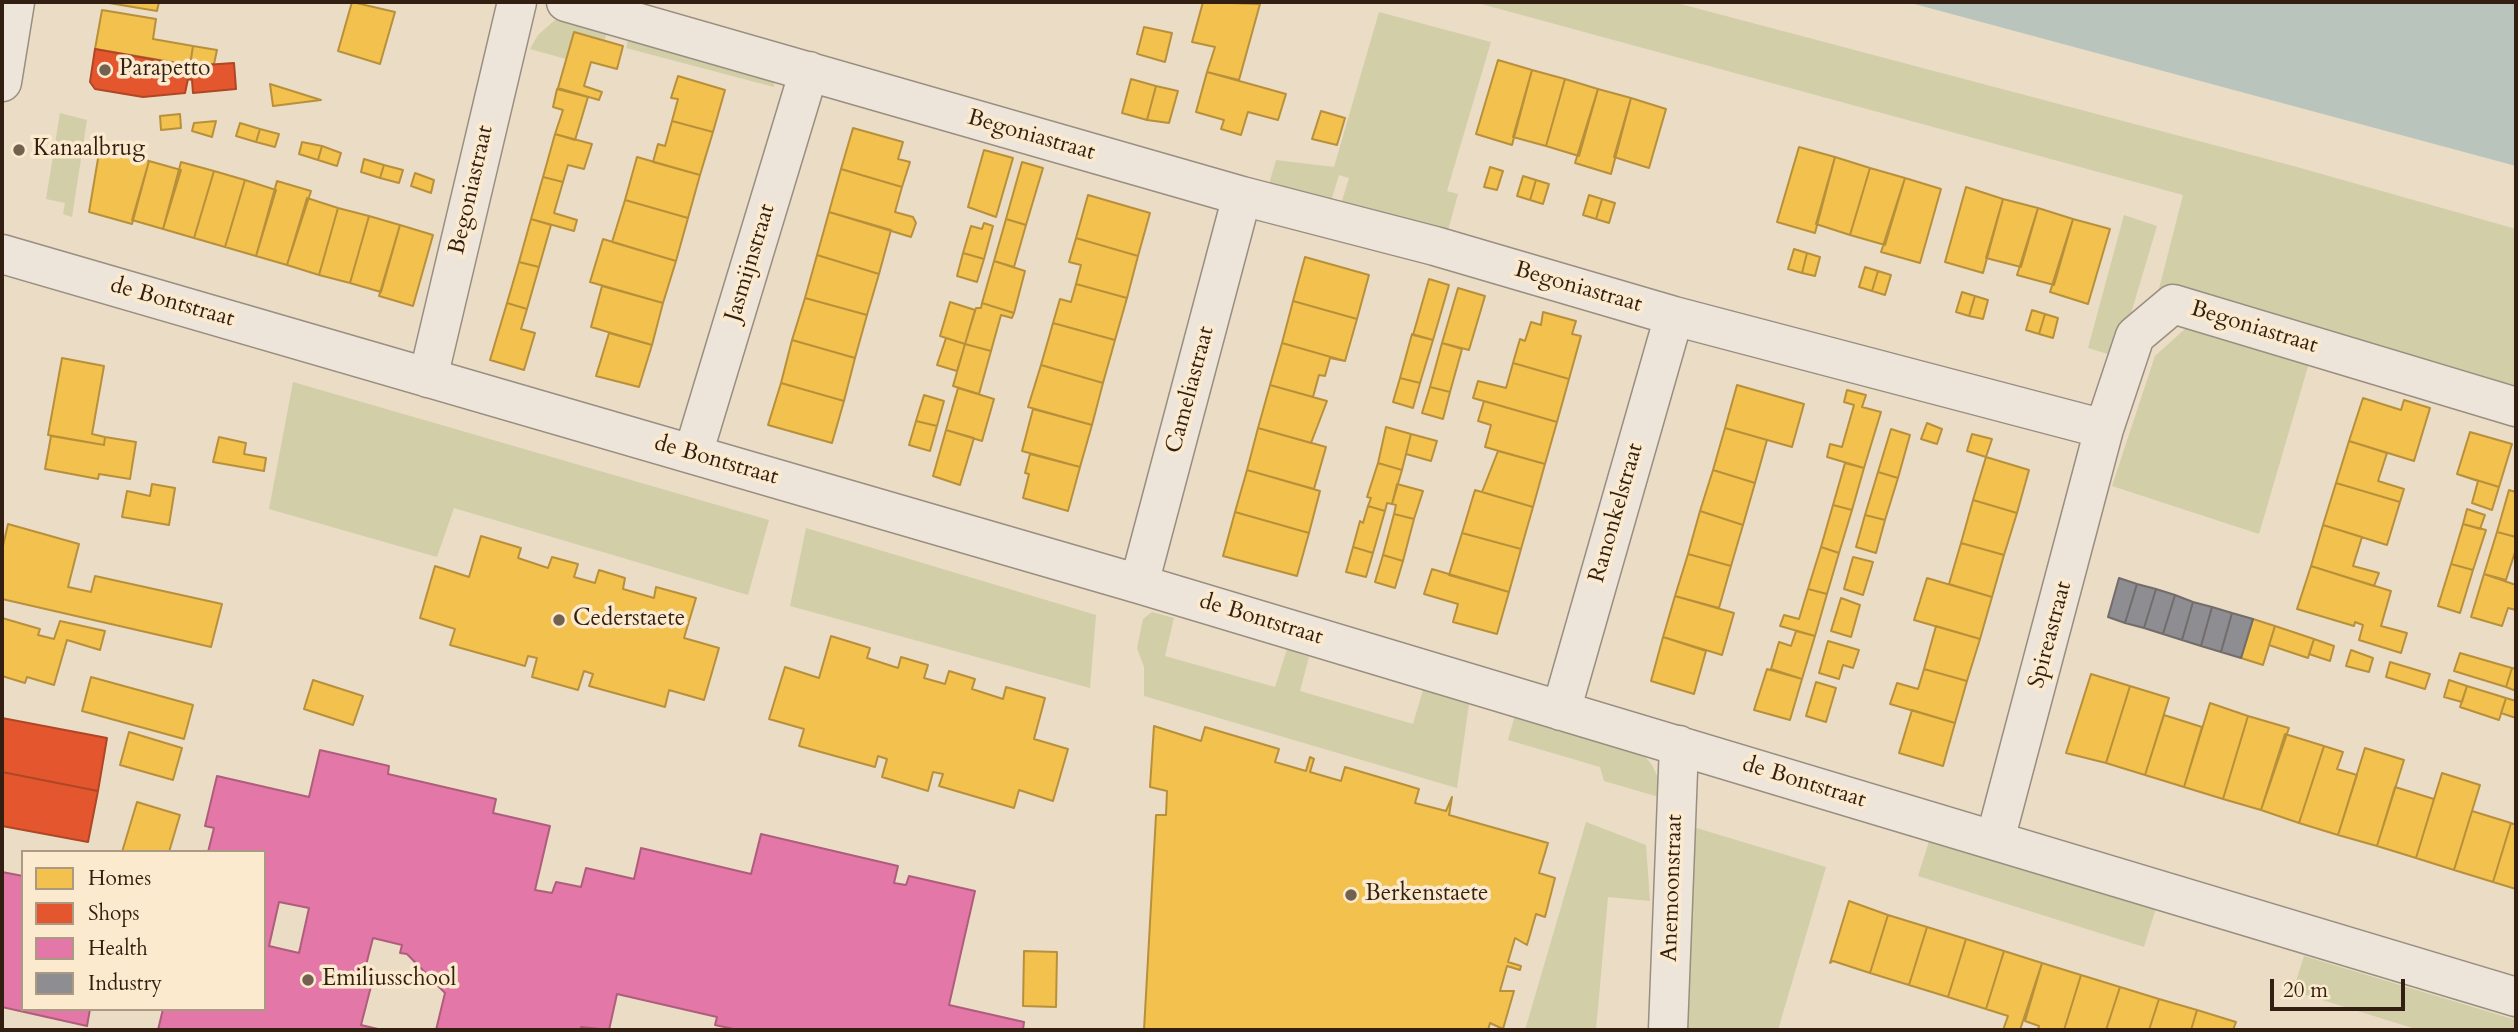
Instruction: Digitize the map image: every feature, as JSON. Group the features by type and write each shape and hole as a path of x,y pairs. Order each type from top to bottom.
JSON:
{"street":[{"path":"2,82 15,2"},
{"name":"Begoniastraat","path":"428,378 517,2"},
{"name":"Begoniastraat","path":"566,2 1242,197 1435,246 1674,316 2104,429 2136,336 2173,304 2516,407"},
{"name":"Jasmijnstraat","path":"693,454 808,71"},
{"name":"Cameliastraat","path":"1139,584 1242,197"},
{"name":"de Bontstraat","path":"2,254 1139,584 2516,997"},
{"name":"Ranonkelstraat","path":"1561,710 1674,316"},
{"name":"Spireastraat","path":"1995,840 2104,429"},
{"name":"Anemoonstraat","path":"1668,1030 1679,745"}],"shaded area":[{"path":"1474,2 1673,2 2297,167 2516,229 2516,391 2152,316 2183,195"},
{"path":"1907,2 2516,2 2516,166"},
{"path":"1379,12 1491,42 1447,191 1458,194 1447,234 1341,204 1349,178 1339,175 1331,201 1269,184 1276,160 1334,167"},
{"path":"568,17 607,29 605,40 574,32 566,59 530,49 538,35 555,20"},
{"path":"629,36 773,79 774,87 626,48"},
{"path":"60,113 87,120 72,217 63,214 65,203 46,199"},
{"path":"2124,215 2157,226 2118,357 2088,348"},
{"path":"2186,328 2309,363 2259,534 2112,486 2155,356"},
{"path":"293,382 769,520 748,595 454,508 437,557 269,509"},
{"path":"806,528 1096,615 1090,688 790,606"},
{"path":"1152,612 1174,618 1165,656 1275,687 1287,649 1309,657 1300,691 1413,724 1423,690 1469,704 1457,788 1144,696 1144,667 1137,648 1143,619"},
{"path":"1515,715 1637,747 1652,765 1658,778 1659,797 1604,781 1600,767 1508,740"},
{"path":"1586,822 1646,845 1650,901 1608,897 1596,1030 1525,1030"},
{"path":"1693,827 1826,867 1778,1030 1682,1030"},
{"path":"1930,838 2156,908 2144,947 1918,876"},
{"path":"2304,956 2516,1020 2516,1030 2419,1030 2293,991"}],"building: Homes":[{"path":"103,2 159,2 157,11"},
{"path":"352,2 395,12 380,64 338,51"},
{"path":"1203,2 1260,4 1239,80 1207,72 1215,47 1192,42"},
{"path":"102,10 156,19 153,39 193,46 190,65 95,49"},
{"path":"1144,27 1172,33 1165,62 1137,54"},
{"path":"574,32 623,46 617,69 591,62 584,86 602,92 599,100 558,88"},
{"path":"193,46 217,50 214,64 190,66"},
{"path":"1498,60 1532,70 1512,145 1476,134"},
{"path":"1532,70 1565,79 1546,146 1513,137"},
{"path":"1207,72 1286,94 1278,120 1248,112 1241,135 1221,129 1224,120 1196,112"},
{"path":"678,76 725,90 713,132 672,121 678,99 671,98"},
{"path":"1131,79 1156,86 1147,120 1122,113"},
{"path":"1565,79 1598,89 1579,156 1546,146"},
{"path":"270,84 321,100 273,106"},
{"path":"1156,86 1178,91 1169,123 1147,120"},
{"path":"557,89 588,97 575,140 555,134 563,110 553,107"},
{"path":"1598,89 1631,98 1611,174 1575,163"},
{"path":"1631,98 1666,109 1649,168 1614,157"},
{"path":"1321,111 1345,118 1337,145 1312,139"},
{"path":"180,114 181,128 161,130 160,116"},
{"path":"216,121 212,137 192,131 194,123"},
{"path":"672,121 713,132 700,175 653,162 658,144 665,146"},
{"path":"240,123 260,129 256,142 236,136"},
{"path":"853,128 903,142 898,159 910,162 902,187 841,169"},
{"path":"260,129 279,134 275,147 256,142"},
{"path":"555,134 592,144 584,169 568,165 563,182 543,177"},
{"path":"302,142 322,146 318,160 299,154"},
{"path":"322,146 341,153 337,166 318,160"},
{"path":"100,147 149,161 132,224 89,212"},
{"path":"1799,147 1835,157 1815,233 1777,222"},
{"path":"984,150 1013,158 996,217 968,207"},
{"path":"637,157 700,175 688,218 625,200"},
{"path":"1835,157 1870,168 1850,235 1816,224"},
{"path":"364,159 384,165 380,178 361,172"},
{"path":"149,161 181,170 163,229 132,220"},
{"path":"181,162 214,171 194,238 163,229"},
{"path":"1022,162 1043,168 1026,225 1006,219"},
{"path":"384,165 403,170 399,183 380,178"},
{"path":"1490,167 1503,171 1497,190 1484,187"},
{"path":"1870,168 1905,178 1885,245 1850,235"},
{"path":"841,169 902,187 895,212 913,217 916,223 911,237 829,212"},
{"path":"214,171 245,180 225,247 194,238"},
{"path":"415,173 434,180 431,193 411,186"},
{"path":"1523,176 1536,180 1530,200 1517,196"},
{"path":"543,177 563,182 554,213 577,220 574,231 531,219"},
{"path":"1905,178 1941,189 1920,263 1881,252"},
{"path":"245,180 276,190 256,256 225,247"},
{"path":"1536,180 1549,184 1543,204 1530,200"},
{"path":"277,181 311,191 287,265 256,256"},
{"path":"1966,187 2003,199 1983,273 1945,262"},
{"path":"1088,195 1150,213 1138,256 1076,238"},
{"path":"1589,195 1602,199 1596,219 1583,215"},
{"path":"307,198 338,208 319,275 287,265"},
{"path":"1602,199 1615,203 1609,223 1596,219"},
{"path":"2003,199 2038,208 2021,267 1986,258"},
{"path":"625,200 688,218 676,261 612,242"},
{"path":"338,208 369,216 350,283 319,275"},
{"path":"2038,208 2073,219 2054,285 2017,275"},
{"path":"829,212 891,230 879,274 817,255"},
{"path":"369,216 400,225 381,292 350,283"},
{"path":"531,219 551,225 539,267 519,262"},
{"path":"1006,219 1026,225 1014,267 994,261"},
{"path":"2073,219 2110,229 2088,304 2050,292"},
{"path":"984,223 993,226 984,259 963,253 971,226 982,229"},
{"path":"400,225 433,235 413,306 379,296"},
{"path":"1076,238 1138,256 1127,298 1076,284 1081,265 1069,262"},
{"path":"603,239 676,261 663,303 590,282"},
{"path":"1794,249 1807,253 1802,273 1788,269"},
{"path":"963,253 984,259 977,282 957,276"},
{"path":"1807,253 1820,257 1815,276 1802,273"},
{"path":"817,255 879,274 867,315 805,298"},
{"path":"1305,257 1369,275 1357,319 1293,301"},
{"path":"994,261 1025,271 1014,313 982,303"},
{"path":"519,262 539,267 527,309 507,303"},
{"path":"1865,267 1878,271 1872,291 1859,287"},
{"path":"1878,271 1891,275 1885,295 1872,291"},
{"path":"1429,279 1449,285 1433,340 1413,335"},
{"path":"1076,284 1127,298 1115,340 1053,323 1060,299 1071,302"},
{"path":"602,286 663,303 652,345 591,327"},
{"path":"1458,288 1485,296 1469,350 1442,343"},
{"path":"1962,292 1975,296 1969,316 1956,312"},
{"path":"1975,296 1988,300 1983,319 1969,316"},
{"path":"805,298 867,315 855,358 792,340"},
{"path":"1293,301 1357,319 1345,361 1282,343"},
{"path":"950,302 975,310 965,344 940,336"},
{"path":"507,303 527,309 521,329 535,333 524,370 490,360"},
{"path":"982,303 1014,313 1012,318 1001,315 991,351 965,344 976,308 981,308"},
{"path":"2032,310 2045,314 2039,334 2026,330"},
{"path":"1543,312 1576,321 1572,334 1581,336 1569,379 1513,363 1520,339 1525,341 1531,322 1541,325"},
{"path":"2045,314 2058,318 2053,338 2039,334"},
{"path":"1053,323 1115,340 1103,383 1041,365"},
{"path":"609,333 652,345 639,387 596,376"},
{"path":"1412,334 1433,340 1420,383 1400,378"},
{"path":"946,338 965,344 957,371 937,365"},
{"path":"792,340 855,358 844,401 781,383"},
{"path":"1282,343 1345,361 1330,358 1325,376 1319,375 1313,397 1270,385"},
{"path":"1442,343 1462,349 1450,392 1430,387"},
{"path":"965,344 991,351 979,394 953,386"},
{"path":"62,358 104,366 92,434 105,437 104,445 48,435"},
{"path":"1513,363 1569,379 1557,422 1473,398 1478,381 1506,388"},
{"path":"1041,365 1103,383 1092,425 1028,407"},
{"path":"1400,378 1420,383 1413,408 1393,402"},
{"path":"781,383 844,401 832,443 768,425"},
{"path":"1270,385 1327,401 1311,443 1258,428"},
{"path":"1737,385 1804,404 1792,447 1725,428"},
{"path":"1430,387 1450,392 1443,419 1422,413"},
{"path":"958,388 994,399 982,441 946,430"},
{"path":"1847,390 1866,395 1862,407 1881,412 1864,468 1827,457 1830,444 1842,447 1854,405 1844,402"},
{"path":"924,395 944,401 937,426 916,421"},
{"path":"2363,398 2401,410 2404,400 2430,408 2414,461 2349,441"},
{"path":"1484,401 1557,422 1545,464 1485,447 1491,425 1478,421"},
{"path":"1033,409 1092,425 1080,467 1022,451"},
{"path":"916,421 937,426 930,451 909,445"},
{"path":"1927,423 1942,429 1937,444 1921,439"},
{"path":"1386,427 1411,434 1402,470 1378,463"},
{"path":"1258,428 1326,447 1314,489 1247,470"},
{"path":"1725,428 1767,440 1755,483 1713,470"},
{"path":"1891,429 1910,435 1898,478 1878,472"},
{"path":"946,430 974,438 960,485 933,476"},
{"path":"2470,432 2512,444 2499,487 2457,474"},
{"path":"1411,434 1437,441 1431,461 1406,454"},
{"path":"1972,434 1992,439 1986,457 1967,451"},
{"path":"51,436 104,445 105,437 136,442 130,479 99,474 98,479 45,469"},
{"path":"219,437 246,443 244,454 266,458 264,471 213,462"},
{"path":"2349,441 2387,453 2378,481 2404,489 2400,502 2336,483"},
{"path":"1498,451 1545,464 1533,507 1482,492"},
{"path":"1030,454 1080,467 1068,511 1023,498 1029,474 1025,473"},
{"path":"1986,457 2029,470 2017,513 1973,500"},
{"path":"1378,463 1402,470 1392,504 1387,503 1385,511 1368,506 1371,498 1367,497"},
{"path":"1845,463 1864,468 1852,510 1833,505"},
{"path":"1247,470 1320,491 1309,533 1235,512"},
{"path":"1713,470 1755,483 1743,525 1700,511"},
{"path":"1878,472 1898,478 1885,520 1865,515"},
{"path":"2457,474 2499,487 2492,510 2472,503 2478,481"},
{"path":"2336,483 2400,502 2387,545 2323,525"},
{"path":"152,484 175,488 169,525 122,517 127,491 150,496"},
{"path":"1397,484 1423,491 1414,519 1394,514 1396,505 1392,504"},
{"path":"1475,490 1533,507 1521,549 1462,533"},
{"path":"2509,490 2516,492 2516,537 2497,532"},
{"path":"1973,500 2017,513 2004,555 1961,543"},
{"path":"1833,505 1852,510 1839,553 1821,547"},
{"path":"1368,506 1385,511 1373,553 1353,547 1360,521 1363,523"},
{"path":"2467,509 2485,515 2480,529 2463,524"},
{"path":"1700,511 1743,525 1731,566 1688,554"},
{"path":"1235,512 1309,533 1297,576 1223,556"},
{"path":"1394,514 1414,519 1403,561 1383,555"},
{"path":"1865,515 1885,520 1876,553 1856,547"},
{"path":"8,524 79,544 68,587 91,592 95,576 222,604 211,647 2,599 2,550"},
{"path":"2463,524 2486,530 2473,570 2451,564"},
{"path":"2323,525 2362,537 2353,566 2379,573 2374,586 2311,566"},
{"path":"2497,532 2516,537 2516,549 2506,580 2484,574"},
{"path":"1462,533 1521,549 1509,592 1449,575"},
{"name":"Cederstaete","path":"481,536 521,548 518,558 548,568 552,557 578,564 574,577 595,583 599,570 625,578 623,589 654,598 656,587 696,598 684,638 719,648 704,700 669,690 665,707 589,686 593,674 584,671 578,690 532,677 537,658 528,656 525,666 450,645 455,629 420,618 435,566 469,577"},
{"path":"1961,543 2004,555 1992,597 1949,584"},
{"path":"1353,547 1373,553 1366,577 1346,572"},
{"path":"1821,547 1839,553 1827,594 1808,589"},
{"path":"1688,554 1731,566 1719,608 1675,596"},
{"path":"1383,555 1403,561 1395,588 1375,582"},
{"path":"1853,557 1873,562 1863,595 1844,589"},
{"path":"2451,564 2473,570 2460,613 2438,606"},
{"path":"2311,566 2391,591 2381,626 2407,633 2401,653 2359,640 2363,625 2355,622 2354,626 2297,609"},
{"path":"1432,569 1509,592 1497,634 1453,622 1458,604 1424,594"},
{"path":"2484,574 2516,585 2516,610 2508,608 2502,626 2471,617"},
{"path":"1927,578 1992,597 1980,639 1914,620"},
{"path":"1808,589 1827,594 1815,636 1780,626 1784,615 1799,619"},
{"path":"1675,596 1734,613 1722,655 1663,637"},
{"path":"1841,598 1860,605 1851,637 1831,631"},
{"path":"2,618 40,629 38,635 54,639 60,621 105,631 100,650 67,640 54,685 27,677 25,683 2,676"},
{"path":"2253,619 2275,626 2263,665 2241,658"},
{"path":"1936,626 1980,639 1967,681 1924,669"},
{"path":"2275,626 2314,639 2308,658 2269,645"},
{"path":"1796,631 1815,636 1802,679 1771,669 1779,642 1791,646"},
{"path":"831,636 870,648 867,658 898,668 901,657 928,665 924,678 945,684 949,671 975,679 972,689 1003,699 1006,687 1045,698 1034,739 1068,749 1053,801 1019,790 1014,808 939,786 943,774 933,772 928,791 882,777 887,759 878,756 875,767 799,746 804,729 769,719 785,667 819,678"},
{"path":"1663,637 1706,651 1694,694 1651,681"},
{"path":"2314,639 2334,646 2330,661 2309,654"},
{"path":"1828,641 1859,650 1853,668 1843,665 1839,679 1819,673"},
{"path":"2351,650 2373,658 2369,672 2346,666"},
{"path":"2460,653 2512,668 2506,687 2454,671"},
{"path":"2390,662 2430,674 2425,689 2386,677"},
{"path":"2512,668 2516,669 2516,691 2506,687"},
{"path":"1767,669 1802,679 1790,720 1754,710"},
{"path":"1924,669 1967,681 1955,723 1890,704 1897,683 1918,689"},
{"path":"2091,674 2130,686 2106,763 2066,753"},
{"path":"91,677 193,705 184,739 82,711"},
{"path":"313,680 363,696 353,725 304,709"},
{"path":"2449,680 2467,686 2462,702 2444,697"},
{"path":"1816,682 1836,688 1826,722 1806,716"},
{"path":"2130,686 2169,698 2145,775 2106,763"},
{"path":"2467,686 2506,698 2499,720 2460,707"},
{"path":"2506,698 2516,701 2516,718 2501,713"},
{"path":"2210,703 2248,716 2223,799 2184,787"},
{"path":"1912,710 1955,723 1943,766 1899,753"},
{"path":"2164,715 2202,727 2184,787 2145,775"},
{"path":"2248,716 2289,728 2261,810 2223,799"},
{"name":"Berkenstaete","path":"1154,726 1201,741 1205,727 1279,749 1275,762 1306,771 1310,757 1314,759 1310,772 1341,781 1345,767 1419,789 1415,803 1446,811 1452,797 1449,815 1548,843 1539,873 1555,878 1545,917 1536,914 1527,945 1515,938 1508,962 1521,966 1520,970 1507,966 1500,991 1514,991 1503,1029 1490,1023 1488,1030 1144,1030 1156,815 1166,815 1167,791 1150,787"},
{"path":"129,732 182,748 173,780 120,765"},
{"path":"2285,734 2324,746 2299,823 2261,810"},
{"path":"2324,746 2343,752 2337,769 2357,775 2338,835 2299,823"},
{"path":"2365,748 2404,760 2377,846 2338,835"},
{"path":"2442,773 2480,785 2454,870 2416,858"},
{"path":"2395,787 2434,799 2416,858 2377,846"},
{"path":"137,802 180,815 170,850 123,850"},
{"path":"2472,811 2511,823 2493,882 2454,870"},
{"path":"2511,823 2516,825 2516,889 2493,882"},
{"path":"1849,901 1888,915 1870,973 1833,961 1830,963"},
{"path":"1888,915 1927,927 1909,985 1870,973"},
{"path":"1927,927 1966,939 1948,997 1909,985"},
{"path":"1966,939 2004,951 1986,1009 1948,997"},
{"path":"1024,951 1057,952 1056,1007 1023,1006"},
{"path":"2004,951 2042,963 2020,1030 2003,1030 2008,1016 1986,1009"},
{"path":"2042,963 2081,975 2064,1030 2038,1030 2039,1026 2025,1021"},
{"path":"2081,975 2120,987 2106,1030 2064,1030"},
{"path":"2120,987 2159,999 2149,1030 2106,1030"},
{"path":"2159,999 2197,1010 2191,1030 2149,1030"},
{"path":"2197,1010 2236,1022 2233,1030 2191,1030"}],"building: Shops":[{"path":"95,49 190,66 234,63 236,89 193,93 192,80 188,79 185,93 143,97 95,89 90,82"},
{"path":"2,718 107,738 98,791 2,772"},
{"path":"2,772 98,791 88,842 2,826"}],"building: Health":[{"path":"320,750 389,766 388,774 496,799 493,813 550,826 535,890 552,893 556,882 581,887 586,868 634,879 641,848 751,874 761,834 898,866 894,883 906,885 909,876 975,891 949,1005 1024,1022 1023,1030 738,1030 715,1025 717,1017 617,994 609,1030 581,1027 580,1030 436,1030 445,993 407,954 400,953 402,945 373,938 365,969 375,971 361,1025 382,1030 158,1030 163,1011 266,1011 266,850 208,850 214,828 205,826 217,776 309,797","holes":["279,902 309,908 299,953 269,946"]},
{"path":"2,872 21,876 21,1011 90,1011 87,1026 2,1007"}],"building: Industry":[{"path":"2119,578 2137,584 2125,623 2108,617"},
{"path":"2137,584 2156,589 2144,628 2125,623"},
{"path":"2156,589 2175,595 2163,634 2144,628"},
{"path":"2175,595 2193,602 2182,640 2163,634"},
{"path":"2193,602 2212,607 2201,646 2182,640"},
{"path":"2212,607 2232,613 2221,652 2201,646"},
{"path":"2232,613 2253,619 2241,658 2221,652"}],"place":[{"name":"Parapetto","path":"105,70"},
{"name":"Kanaalbrug","path":"19,150"},
{"name":"Cederstaete","path":"559,620"},
{"name":"Berkenstaete","path":"1351,895"},
{"name":"Emiliusschool","path":"308,980"}]}
